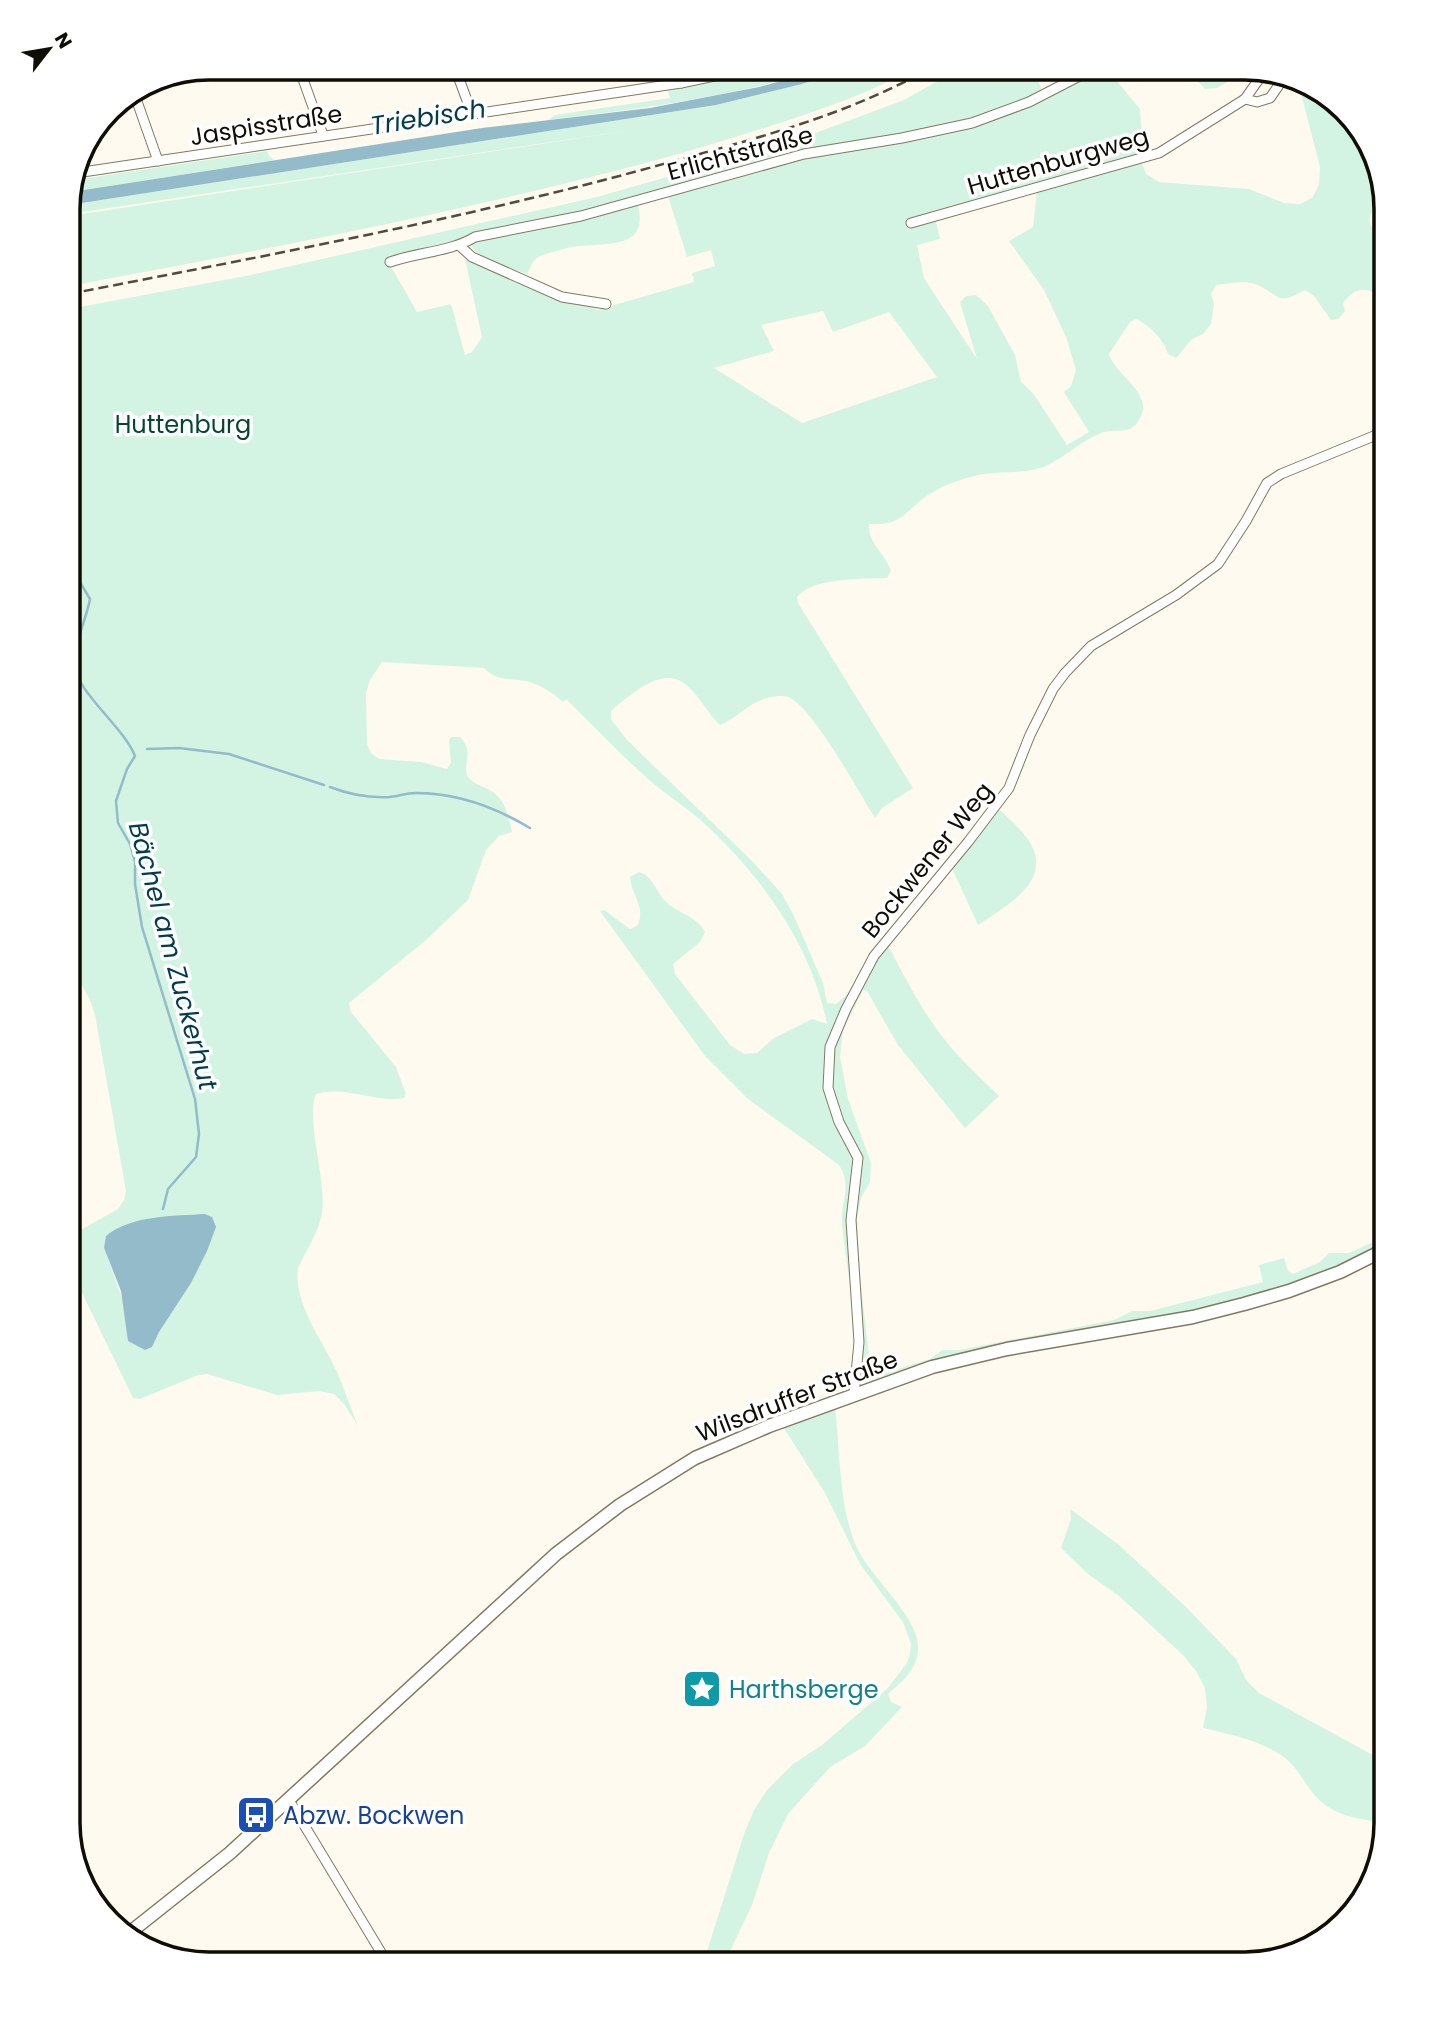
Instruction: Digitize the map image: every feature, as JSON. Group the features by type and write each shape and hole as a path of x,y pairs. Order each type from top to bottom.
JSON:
{"main road":[{"name":"Wilsdruffer Straße","path":"136,1928 230,1853 528,1579 610,1512 667,1474 725,1443 965,1357 1193,1317 1289,1291 1340,1272 1374,1255"}],"street":[{"path":"304,81 323,135"},
{"path":"460,81 472,114"},
{"name":"Jaspisstraße","path":"86,171 690,81"},
{"name":"Erlichtstraße","path":"390,262 460,246 475,237 581,216 804,154 972,123 1029,103 1070,81"},
{"name":"Huttenburgweg","path":"911,223 1159,153 1245,99 1257,82"},
{"name":"Huttenburgweg","path":"1245,99 1257,102 1270,99 1279,85"},
{"path":"137,102 158,161"},
{"path":"460,246 472,257 562,297 606,304"},
{"name":"Bockwener Weg","path":"853,1395 859,1342 851,1220 858,1158 832,1104 828,1088 828,1062 830,1047 874,956 1009,788 1030,735 1065,673 1091,646 1176,595 1218,564 1233,544 1267,483 1281,474 1374,437"},
{"path":"289,1800 380,1951"}],"green space":[{"path":"715,81 780,81 689,100 548,120 555,115 670,98 668,91"},
{"path":"811,81 889,81 786,121 672,156 564,184 282,246 81,284 81,214 645,128 81,212 81,203 716,105"},
{"name":"Huttenburg","path":"938,81 1039,81 1041,88 1038,97 1069,81 1117,81 1140,109 1143,153 1141,161 1146,174 1159,182 1249,189 1284,203 1300,204 1312,198 1319,185 1320,167 1301,94 1336,118 1356,145 1369,176 1374,209 1370,222 1374,230 1374,293 1359,290 1348,297 1343,303 1345,311 1338,319 1331,320 1314,296 1305,290 1288,298 1278,298 1264,288 1241,282 1216,285 1211,294 1214,304 1211,324 1203,334 1192,339 1176,358 1168,354 1160,339 1141,321 1136,319 1130,322 1109,354 1141,399 1141,416 1133,427 1101,433 1039,469 983,474 938,489 899,519 882,524 869,524 871,537 891,571 887,578 826,582 804,590 797,597 798,603 913,788 882,808 875,818 825,737 802,708 790,698 765,698 720,725 689,687 675,679 665,678 645,685 611,711 611,719 627,740 751,860 782,894 823,983 827,1003 836,1004 851,990 886,942 931,1021 961,1058 999,1096 965,1128 898,1045 867,991 863,990 843,1031 840,1057 848,1099 871,1163 870,1182 861,1198 857,1218 861,1286 871,1373 876,1376 930,1359 942,1350 959,1350 1114,1320 1132,1311 1150,1311 1263,1282 1259,1265 1284,1258 1288,1271 1293,1274 1320,1262 1329,1253 1349,1253 1374,1242 1374,1254 1244,1304 1007,1349 846,1398 852,1377 855,1333 842,1222 845,1186 843,1172 839,1165 748,1099 705,1056 600,911 604,910 630,929 637,926 640,913 630,877 639,872 651,880 665,901 697,922 705,932 700,942 673,964 675,974 730,1045 744,1054 757,1053 774,1038 812,1019 827,1024 810,968 782,916 747,868 727,846 699,819 626,759 566,699 563,702 533,683 501,678 484,668 382,662 370,680 366,693 367,744 371,753 379,759 421,762 447,769 451,763 449,740 451,737 460,737 467,749 466,768 469,778 501,800 512,832 499,836 486,850 468,900 426,940 349,1003 351,1012 396,1067 406,1094 404,1098 327,1092 316,1094 313,1105 314,1134 322,1184 322,1213 298,1268 298,1282 305,1309 338,1374 358,1426 334,1394 319,1391 277,1395 207,1374 198,1375 140,1399 133,1398 80,1289 80,1230 118,1209 126,1191 95,1015 81,983 81,307 251,275 597,197 802,138 904,100","holes":["1037,191 1033,227 1009,241 1044,290 1066,337 1076,370 1071,386 1064,392 1089,432 1067,445 1033,393 1021,382 1015,355 988,306 976,295 966,296 960,302 977,359 924,278 917,245 940,239 936,221","667,193 687,257 711,250 715,266 692,273 694,282 597,310 588,304 465,259 482,337 472,352 465,355 451,304 417,312 389,263 460,246 473,234 517,231 471,244 474,250 487,260 527,274 540,256 572,247 611,244 631,237 638,229 640,218 637,201","823,311 833,332 889,312 937,377 802,423 714,368 774,351 761,325","205,1214 212,1217 191,1283 158,1332 152,1347 124,1304 104,1248 162,1217"]},
{"path":"1198,81 1230,81 1217,88 1205,89"},
{"path":"267,151 275,160 82,190 85,178"},
{"path":"996,806 1027,838 1035,853 1036,866 1025,890 978,925 950,864"},
{"path":"835,1407 843,1496 850,1530 863,1558 909,1621 915,1633 918,1653 905,1678 888,1694 891,1702 902,1707 865,1746 830,1767 788,1814 769,1853 752,1905 730,1952 707,1951 744,1834 754,1810 767,1790 793,1764 822,1745 887,1689 907,1663 910,1654 911,1644 903,1622 860,1564 825,1493 784,1428"},
{"path":"1070,1509 1118,1544 1187,1608 1236,1659 1246,1680 1259,1693 1374,1755 1374,1821 1355,1818 1327,1806 1312,1792 1294,1767 1272,1750 1253,1741 1203,1728 1207,1707 1205,1688 1196,1671 1184,1656 1119,1596 1088,1574 1061,1548 1071,1519"}],"water":[{"path":"780,81 811,81 716,105 81,203 82,190 482,128 650,108"},
{"path":"205,1214 212,1217 216,1227 207,1251 152,1347 145,1350 128,1341 121,1291 104,1248 106,1236 140,1220"}],"waterway":[{"name":"Bächel am Zuckerhut","path":"81,584 90,599 81,631"},
{"name":"Bächel am Zuckerhut","path":"81,682 121,733 135,756 127,769 116,801 118,823 130,844 135,862 135,884 142,927 195,1099 199,1134 196,1157 168,1189 163,1209"},
{"path":"147,749 179,748 229,754 324,785"},
{"path":"330,787 374,797 416,793 461,799 489,808 530,828"}],"railway":[{"path":"81,292 369,234 593,183 802,124 868,99 906,81"}],"place":[{"name":"Harthsberge","path":"702,1689"},
{"name":"Abzw. Bockwen","path":"256,1815"}],"water label":[{"name":"Triebisch","path":"428,117"}]}
